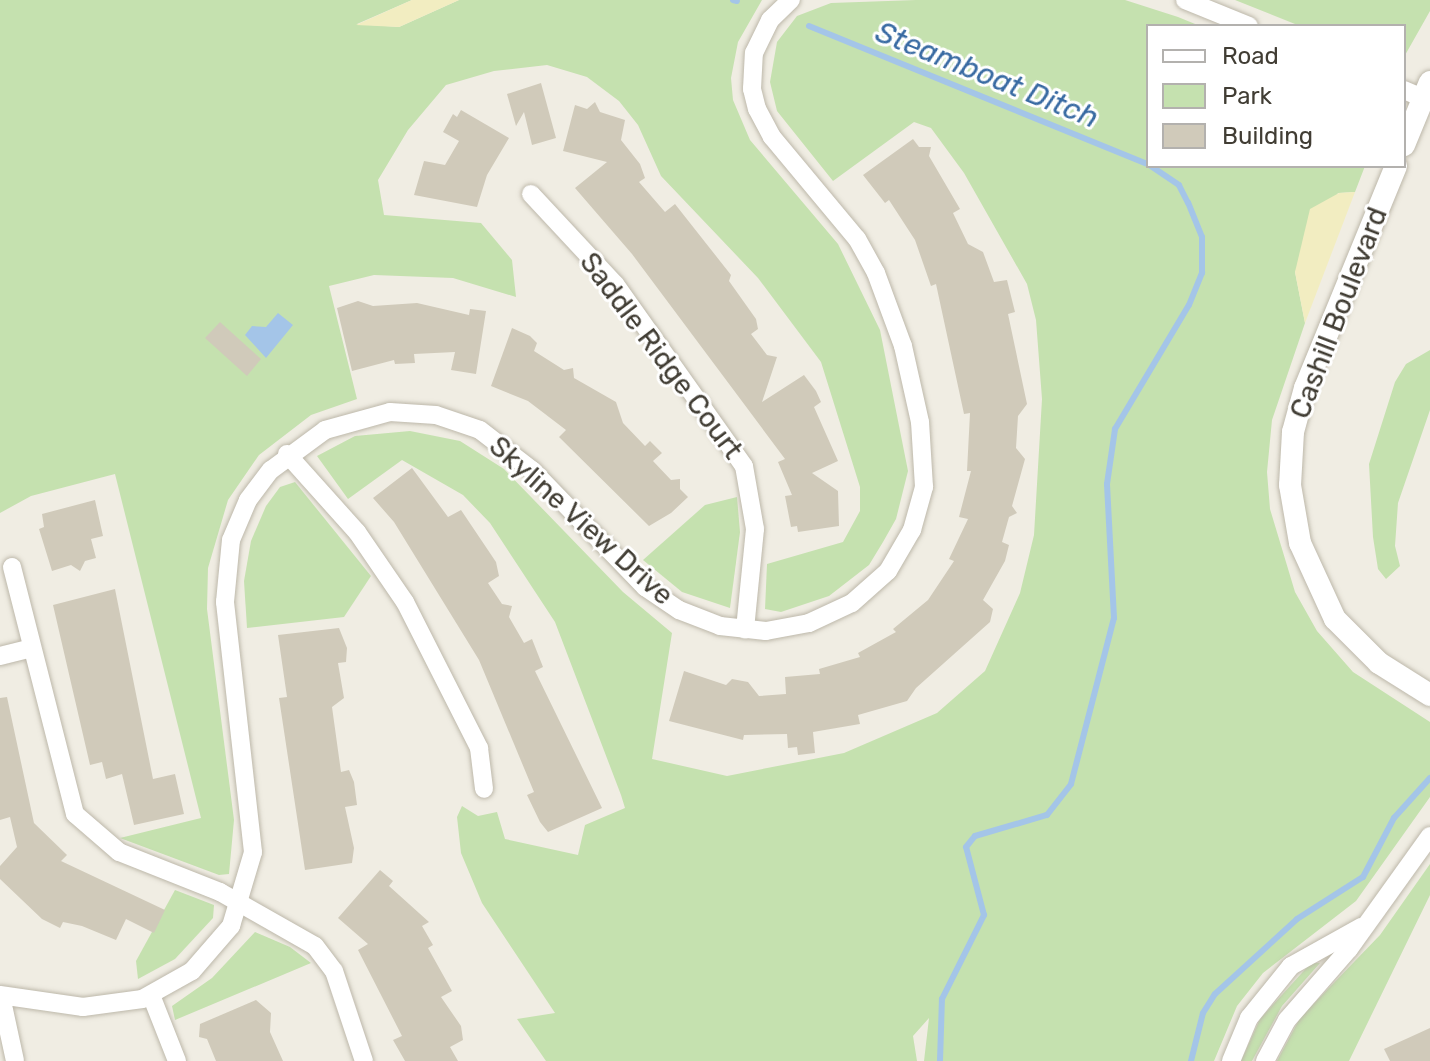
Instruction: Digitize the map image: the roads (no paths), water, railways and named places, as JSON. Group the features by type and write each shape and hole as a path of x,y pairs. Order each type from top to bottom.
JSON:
{"street":[{"name":"Skyline View Drive","path":"1,996 83,1007 151,995 174,984 207,957 241,903 253,834 225,602 227,561 248,500 287,454 325,430 367,416 415,412 460,422 498,442 532,470 662,600 699,619 745,630 809,623 872,588 902,551 924,487 920,422 903,346 876,273 857,239 772,137 757,109 751,80 754,53 770,20 791,0"},
{"path":"1185,0 1244,24"},
{"path":"1406,138 1419,90"},
{"name":"Cashill Boulevard","path":"1395,168 1305,388 1293,432 1290,485 1303,553 1335,619 1379,663 1430,695"},
{"name":"Saddle Ridge Court","path":"531,194 615,284 744,466 755,529 745,630"},
{"path":"287,454 357,532 405,602 479,748 484,789"},
{"path":"12,567 69,800 85,827 119,852 241,903 299,934 326,958 364,1061"},
{"path":"0,656 32,648"},
{"path":"1265,1061 1287,1020 1349,949 1361,927 1430,836"},
{"path":"1231,1061 1249,1018 1291,966 1361,927"},
{"path":"151,995 177,1061"},
{"path":"1,996 15,1061"}],"water":[{"path":"278,313 293,325 266,358 245,335 252,326 266,327"}],"waterway":[{"name":"Steamboat Ditch","path":"733,0 737,1"},
{"name":"Steamboat Ditch","path":"809,26 1146,163"},
{"name":"Steamboat Ditch","path":"940,1061 942,999 984,915 966,847 975,836 1047,815 1071,784 1114,618 1107,484 1115,429 1189,305 1202,273 1202,237 1188,203 1179,185 1154,168"},
{"name":"Steamboat Ditch","path":"1191,1061 1203,1013 1215,994 1297,919 1363,877 1394,818 1430,778"}]}
